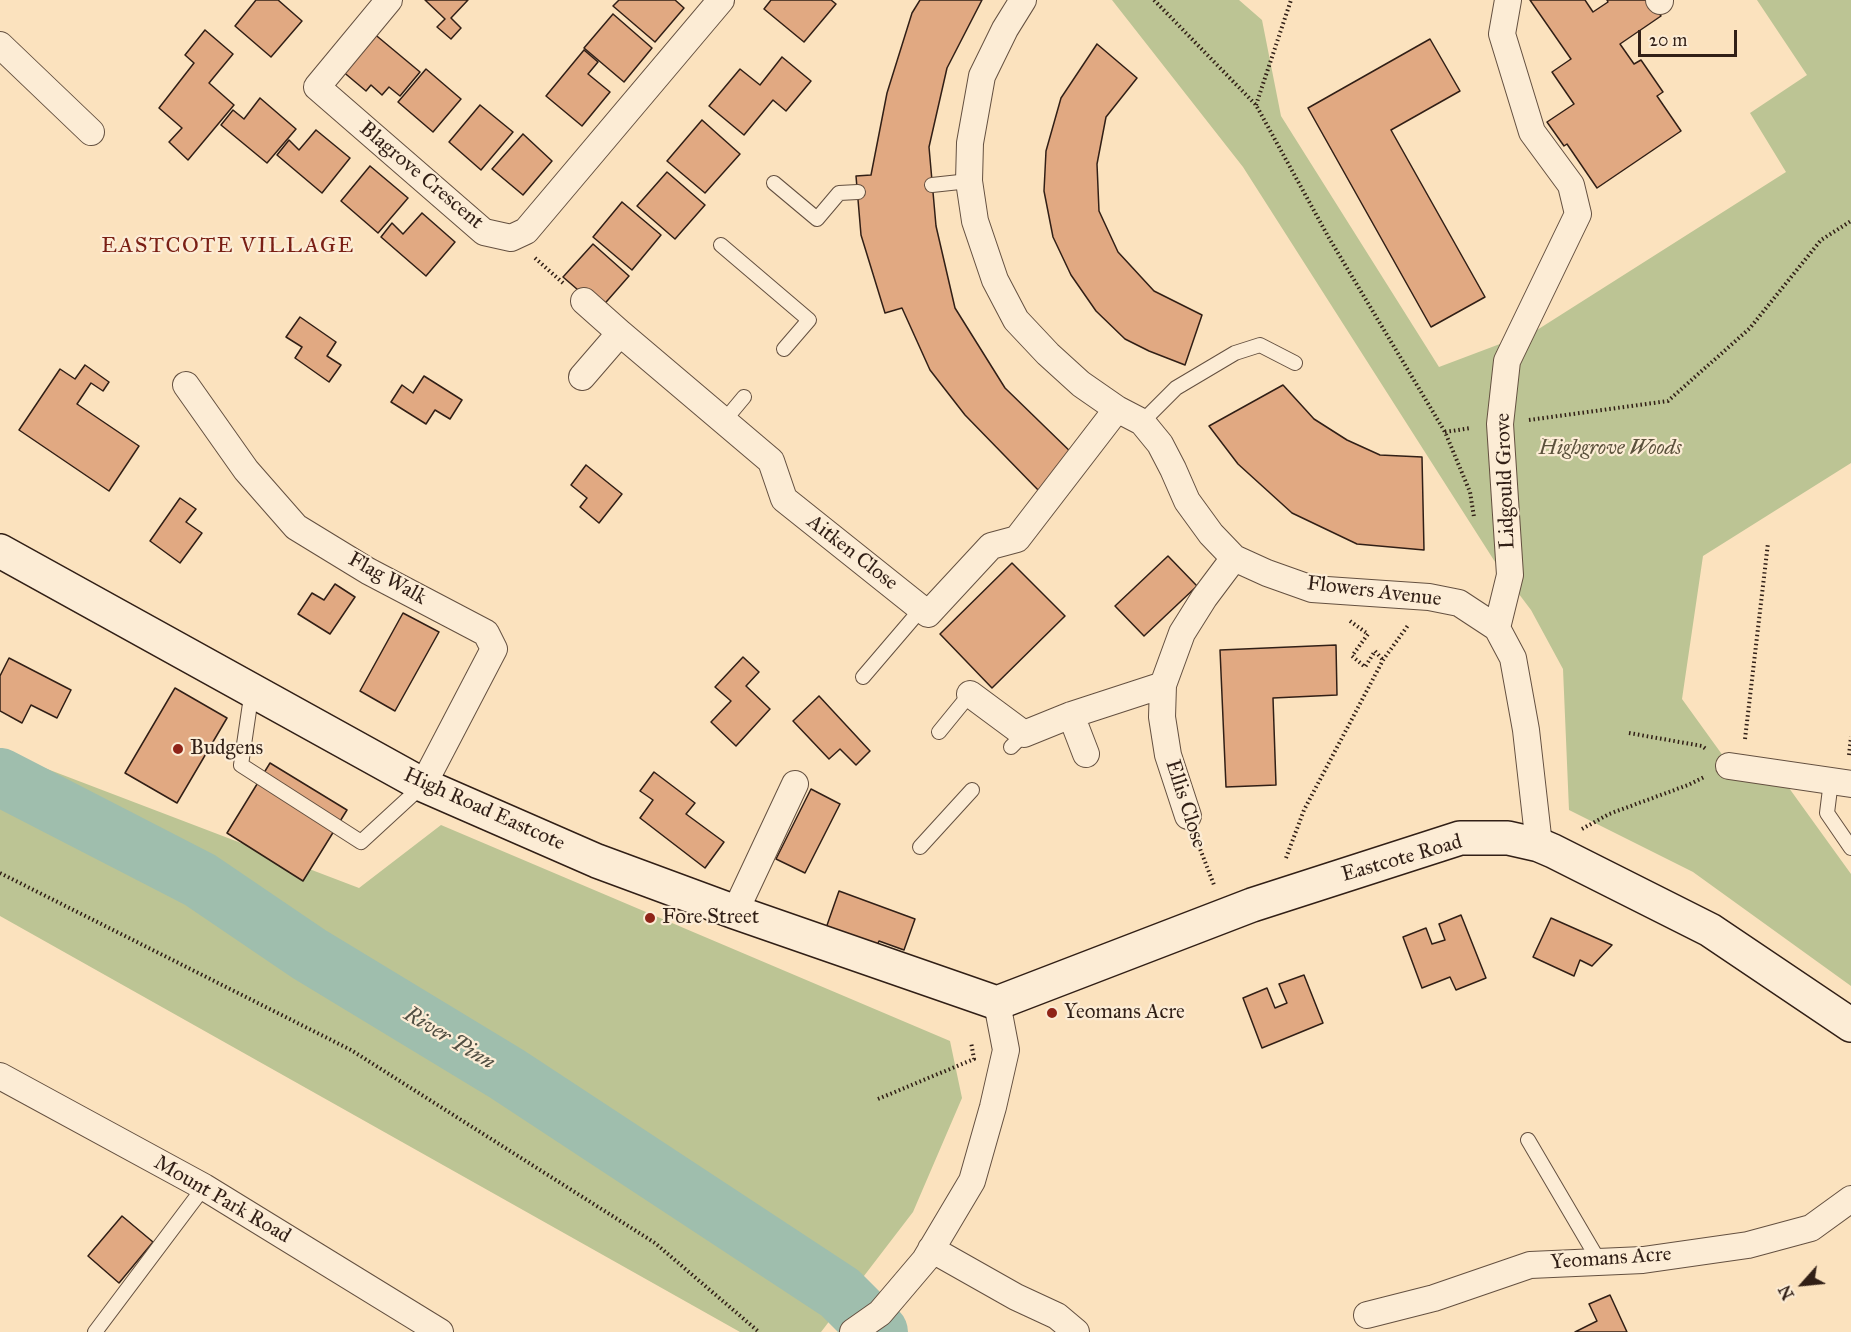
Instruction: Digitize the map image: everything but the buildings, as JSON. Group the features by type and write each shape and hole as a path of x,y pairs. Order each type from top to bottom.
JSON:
{"main road":[{"name":"High Road Eastcote","path":"0,551 423,785 597,861 735,912 997,1003"},
{"name":"Eastcote Road","path":"997,1003 1242,908 1460,838 1508,838 1543,847 1710,930 1851,1025"}],"street":[{"name":"Blagrove Crescent","path":"389,0 317,87 484,232 511,238"},
{"path":"511,238 525,231 721,0"},
{"name":"Flowers Avenue","path":"1023,0 1005,29 982,76 970,142 969,181 978,231 995,280 1016,320 1048,354 1073,376 1117,409 1142,422 1160,444 1187,501 1211,534 1234,558 1312,589 1429,597 1460,603 1497,628"},
{"name":"Lidgould Grove","path":"1497,628 1510,574 1500,424 1507,361 1578,214 1570,185 1532,132 1502,34 1508,0"},
{"path":"0,45 91,132"},
{"name":"Aitken Close","path":"584,301 771,461 784,499 922,608"},
{"path":"582,377 621,333"},
{"name":"Flag Walk","path":"186,385 246,470 296,527 368,571 486,633 494,649 423,785"},
{"path":"922,608 928,614 991,546 1017,539 1117,409"},
{"name":"Ellis Close","path":"1188,816 1168,755 1162,717 1163,685 1182,633 1204,598 1234,558"},
{"path":"1497,628 1513,658 1543,847"},
{"path":"970,694 1017,740 1071,715 1163,685"},
{"path":"1071,715 1086,754"},
{"path":"1735,767 1841,783"},
{"path":"735,912 795,784"},
{"path":"869,1324 925,1260 972,1181 1006,1050 997,1003"},
{"name":"Mount Park Road","path":"0,1076 204,1187 440,1332"},
{"name":"Yeomans Acre","path":"1367,1315 1434,1298 1530,1265 1643,1260 1748,1245 1810,1228 1851,1199"},
{"path":"931,1249 1016,1297 1057,1316 1076,1332"}],"lane":[{"path":"932,185 969,181"},
{"path":"774,183 817,219 839,193 858,192"},
{"path":"721,245 809,320 784,349"},
{"path":"1142,422 1176,388 1235,353 1260,345 1295,363"},
{"path":"724,421 744,397"},
{"path":"863,677 922,608"},
{"path":"252,690 241,765 361,842 423,785"},
{"path":"939,732 970,694"},
{"path":"1841,783 1827,813 1851,848"},
{"path":"920,847 972,790"},
{"path":"1528,1140 1599,1261"},
{"path":"96,1332 204,1187"}],"path":[{"path":"1154,0 1256,105 1329,238 1445,432 1470,492 1475,525"},
{"path":"1256,105 1291,0"},
{"path":"1500,424 1668,401 1750,328 1821,240 1851,220"},
{"path":"511,238 584,301"},
{"path":"1735,767 1768,543"},
{"path":"1347,592 1350,623 1368,634 1352,656 1365,667 1375,651 1383,660"},
{"path":"1285,860 1304,810 1383,660 1429,597"},
{"path":"1629,733 1702,746 1735,767"},
{"path":"1543,847 1609,814 1735,767"},
{"name":"Ellis Close","path":"1188,816 1216,892"},
{"path":"0,873 351,1050 655,1243 759,1332"},
{"path":"878,1099 974,1059 971,1042"}],"green space":[{"name":"Highgrove Woods","path":"1112,0 1239,0 1262,20 1281,116 1439,367 1537,330 1786,172 1750,113 1807,75 1757,0 1851,0 1851,463 1703,556 1682,699 1739,778 1789,788 1851,874 1851,986 1693,872 1569,810 1563,669 1531,610 1497,565 1243,167"},
{"path":"0,751 359,888 441,825 950,1041 962,1098 913,1212 821,1332 740,1332 0,916"}],"waterway":[{"name":"River Pinn","path":"0,777 200,880 309,954 507,1074 840,1293 879,1332"}],"place":[{"name":"Budgens","path":"178,749"},
{"name":"Fore Street","path":"650,918"},
{"name":"Yeomans Acre","path":"1052,1013"}],"district":[{"name":"EASTCOTE VILLAGE","path":"228,247"}]}
